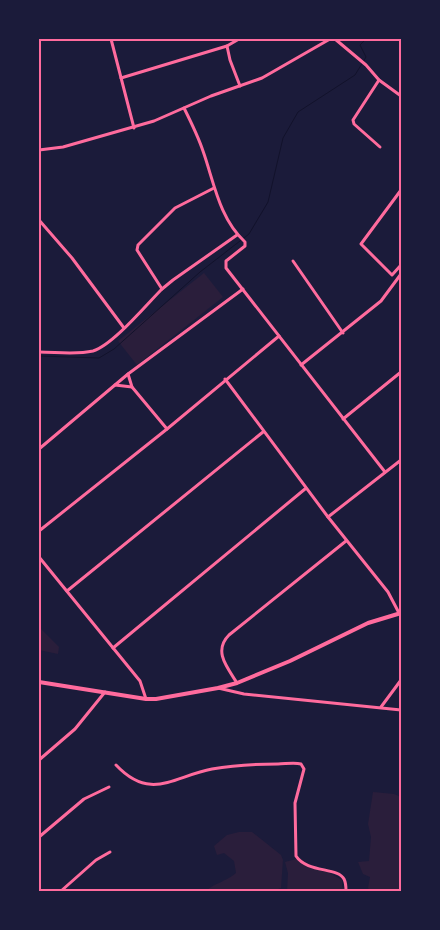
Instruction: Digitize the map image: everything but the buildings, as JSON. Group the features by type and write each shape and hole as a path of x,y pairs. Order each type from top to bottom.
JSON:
{"street":[{"path":"111,39 134,128"},
{"path":"121,78 227,46 239,39"},
{"path":"39,150 63,147 134,128 168,116 211,96 262,78 330,39"},
{"path":"335,39 379,80 401,96"},
{"path":"227,46 240,86"},
{"path":"379,80 353,120 354,124 380,147"},
{"path":"184,108 203,149 214,188 229,222 237,235 243,240 245,246 225,264 226,268 385,472"},
{"path":"162,289 137,250 137,247 175,208 214,188"},
{"path":"401,190 361,244 392,275 401,264"},
{"path":"39,220 72,258 124,328"},
{"path":"39,352 95,350 107,344 162,289 237,235"},
{"path":"293,261 343,333"},
{"path":"301,365 381,301 401,274"},
{"path":"39,449 128,374 243,289"},
{"path":"39,531 167,429 279,336"},
{"path":"343,419 401,372"},
{"path":"128,374 132,386 167,429"},
{"path":"39,682 146,699 156,699 218,688 237,683 290,661 360,626 400,613 388,592 305,488 225,379"},
{"path":"114,385 132,386"},
{"path":"67,591 263,432"},
{"path":"328,517 401,460"},
{"path":"113,648 305,488"},
{"path":"237,683 225,663 220,648 223,641 346,541"},
{"path":"39,557 140,681 146,699"},
{"path":"381,707 401,680"},
{"path":"218,688 244,694 401,710"},
{"path":"39,760 76,729 105,692"},
{"path":"116,765 130,778 145,783 163,784 191,774 213,769 258,764 301,764 304,769 295,803 296,856 299,861 307,866 340,875 346,882 346,891"},
{"path":"39,837 84,799 109,787"},
{"path":"61,891 96,860 110,852"}],"shaded area":[{"path":"204,273 223,297 137,365 118,341"},
{"path":"39,627 59,647 58,654 39,650"},
{"path":"373,792 394,794 401,797 401,891 371,891 368,888 370,877 363,874 358,862 369,861 371,837 368,824"},
{"path":"239,832 252,832 281,855 283,860 281,888 273,891 206,891 236,873 234,861 224,853 217,855 214,846 227,835"},
{"path":"300,858 313,869 322,869 342,880 342,887 350,891 287,891 288,873 285,862"}],"waterway":[{"path":"39,356 99,358 114,349 200,272 249,234 268,202 283,138 298,112 355,75 366,57 360,45 366,39"}]}
